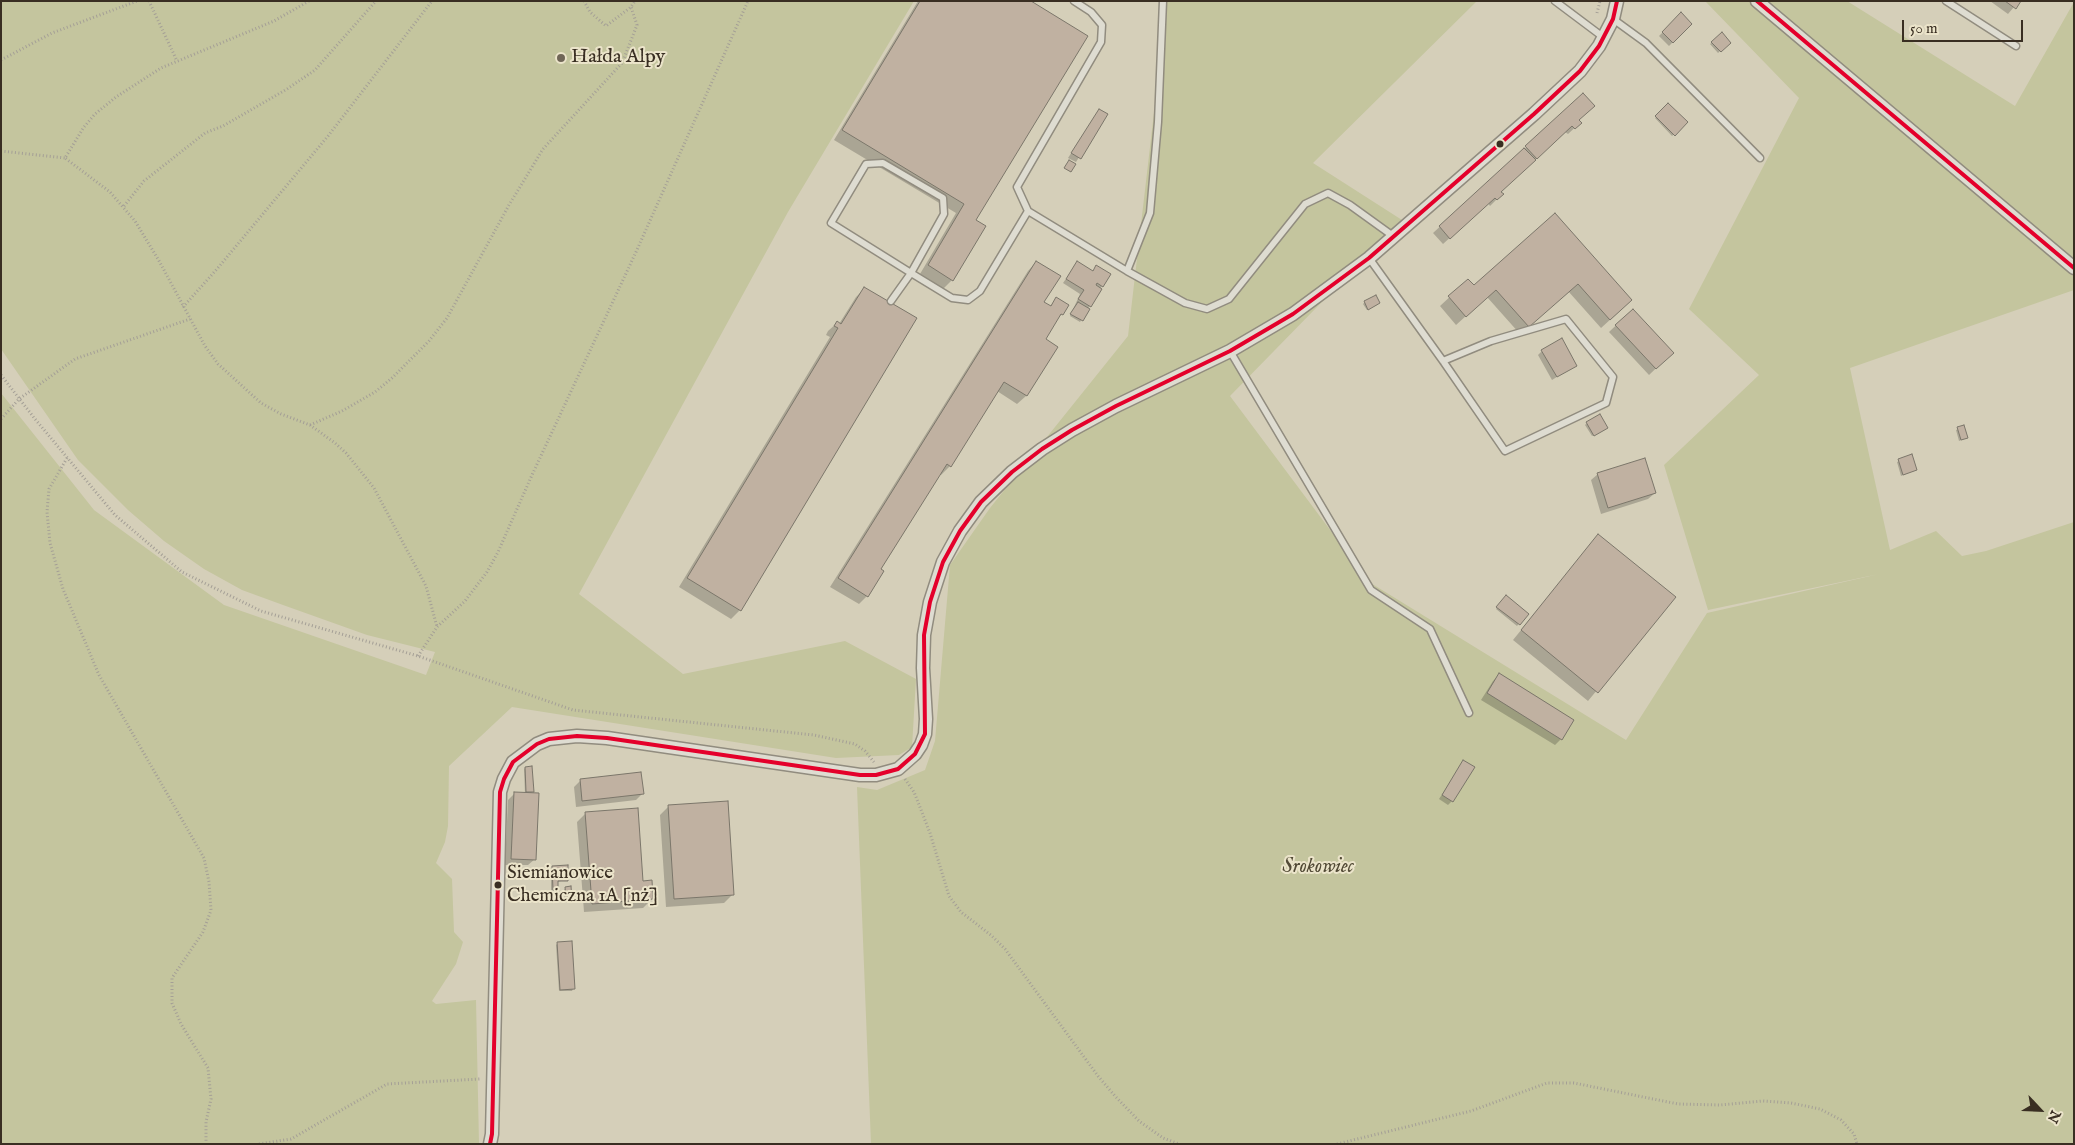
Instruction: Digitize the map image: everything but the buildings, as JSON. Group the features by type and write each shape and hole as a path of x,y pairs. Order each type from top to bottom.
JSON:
{"street":[{"path":"490,1144 500,792 513,762 526,750 549,740 577,736 607,738 860,775 876,775 898,769 915,754 925,734 924,635 930,602 943,562 960,531 981,502 1012,472 1072,430 1116,406 1230,351 1293,314 1368,258 1541,108 1580,71 1604,37 1613,19 1617,1"},
{"path":"1757,1 2074,268"}],"lane":[{"path":"1074,1 1091,12 1102,24 1101,42 1017,187 1028,211 1184,303 1207,309 1229,298 1305,204 1328,193 1350,205 1393,236"},
{"path":"1127,271 1150,213 1158,122 1163,1"},
{"path":"1555,1 1604,37"},
{"path":"1946,1 2016,46"},
{"path":"1613,19 1646,43 1760,158"},
{"path":"891,302 911,273 944,214 943,198 883,163 866,164 830,223 911,273 952,298 968,300 980,291 1028,211"},
{"path":"1368,258 1443,361 1505,451 1606,403 1613,377 1566,319 1490,341 1443,361"},
{"path":"1230,351 1371,590 1430,629 1469,713"}],"path":[{"path":"1,60 52,33 137,1"},
{"path":"149,1 177,61"},
{"path":"65,158 84,127 95,114 116,97 161,68 274,21 308,1"},
{"path":"124,206 144,181 205,134 232,121 287,89 315,70 376,1"},
{"path":"184,307 328,136 432,1"},
{"path":"584,1 590,12 606,26 631,7 635,1"},
{"path":"418,656 437,627 465,600 488,572 636,252 748,1"},
{"path":"1597,13 1600,1"},
{"path":"310,425 342,411 374,392 392,378 429,341 447,318 509,205 543,149 622,62 637,25 631,7"},
{"path":"1,151 65,158 93,177 124,206 158,259 205,346 218,364 261,403 281,414 310,425 346,453 374,488 426,586 437,627"},
{"path":"1,419 19,398 74,360 190,319"},
{"path":"1,374 115,515 182,572 261,611 418,656 573,710 814,735 855,744 865,750 874,762 876,775"},
{"path":"67,458 49,489 47,512 50,543 63,589 99,675 204,858 209,882 211,910 203,932 172,978 172,1003 180,1024 208,1068 211,1099 206,1122 206,1144"},
{"path":"898,769 914,792 930,833 949,896 961,912 992,936 1005,949 1098,1076 1115,1096 1139,1121 1163,1138 1179,1144"},
{"path":"259,1144 291,1139 387,1084 493,1078"},
{"path":"1337,1144 1471,1111 1547,1083 1574,1083 1678,1104 1720,1105 1763,1101 1791,1102 1820,1109 1841,1120 1854,1134 1858,1144"}],"green space":[{"path":"1,1 914,1 788,212 579,594 683,674 845,641 916,679 912,747 899,755 836,758 512,707 449,766 448,826 445,842 436,863 452,879 454,932 463,942 456,964 432,1001 436,1004 476,1000 479,1144 1,1144 1,393 94,510 224,605 426,675 435,652 367,635 283,605 242,590 204,569 164,541 128,510 78,460 1,349"},
{"name":"Srokowiec","path":"1167,1 1477,1 1313,163 1402,220 1230,396 1369,582 1626,740 1707,613 1879,574 1708,610 1664,465 1759,375 1689,309 1799,98 1705,1 1847,1 2015,106 2074,2 2074,290 1850,368 1890,550 1936,531 1962,556 1986,551 2074,522 2074,1144 871,1144 857,787 877,790 925,770 935,741 950,565 990,508 1128,336"}],"transit line":[{"path":"490,1144 492,1134 500,792 513,762 537,744 549,739 577,736 607,738 860,775 876,775 898,769 915,754 925,734 924,635 930,602 943,562 960,531 981,502 1012,472 1042,449 1072,430 1116,406 1230,351 1293,314 1369,258 1534,114 1580,71 1599,46 1613,19 1617,1"},
{"path":"1757,1 2074,268"}],"place":[{"name":"Hałda Alpy","path":"561,58"},
{"name":"Siemianowice Chemiczna 1A [nż]","path":"498,885"}]}
